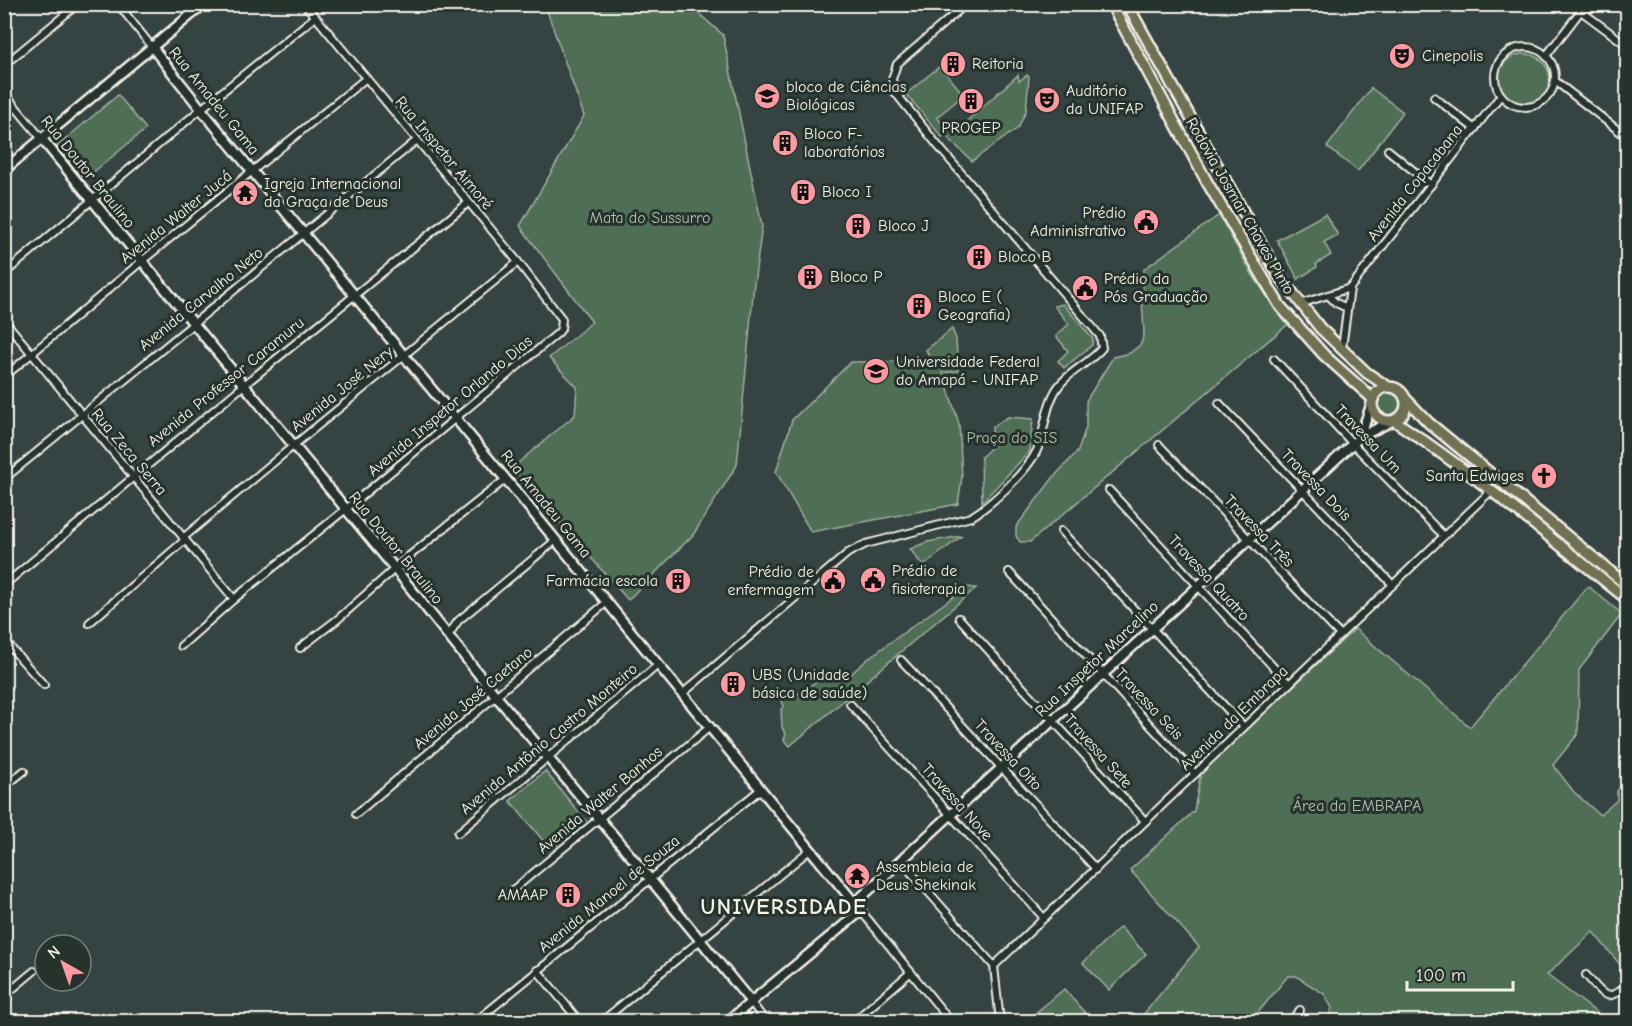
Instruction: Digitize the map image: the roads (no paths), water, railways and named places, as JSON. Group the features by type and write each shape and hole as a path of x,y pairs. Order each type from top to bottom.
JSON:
{"main road":[{"name":"Rodovia Josmar Chaves Pinto","path":"1111,4 1207,182 1280,306 1324,355 1372,401 1373,411 1377,417 1383,421 1393,421 1421,436 1628,600"},
{"name":"Rodovia Josmar Chaves Pinto","path":"1127,4 1278,274 1320,328 1367,372 1388,387 1398,390 1430,423 1628,586"},
{"path":"1372,401 1378,391 1388,387"},
{"path":"1393,421 1404,413 1407,406 1405,398"}],"street":[{"path":"4,65 78,4"},
{"name":"Rua Amadeu Gama","path":"118,4 201,109 951,1022"},
{"path":"4,170 204,4"},
{"name":"Rua Inspetor Aimoré","path":"305,4 518,262 562,319"},
{"path":"682,694 848,553 866,544 971,517 980,511 1002,492 1034,455 1056,389 1064,379 1102,348 1100,336 953,164 894,91 892,80 897,64 966,4"},
{"path":"1546,56 1586,4"},
{"path":"1581,11 1628,46"},
{"path":"4,274 315,17"},
{"path":"1526,47 1546,56 1552,65 1554,80 1548,96 1535,105 1514,105 1501,95 1496,85 1496,74 1499,63 1506,55 1515,49 1526,47"},
{"name":"Avenida Walter Jucá","path":"4,377 365,79"},
{"path":"1554,80 1628,138"},
{"name":"Rua Doutor Braulino","path":"4,93 396,570 496,696 650,879 766,1022"},
{"name":"Avenida Copacabana","path":"1342,348 1350,288 1501,95"},
{"path":"1434,97 1474,129"},
{"name":"Avenida Carvalho Neto","path":"4,479 416,141"},
{"path":"1389,150 1431,184"},
{"name":"Avenida Professor Caramuru","path":"4,585 132,477 468,203"},
{"name":"Avenida José Nery","path":"90,623 292,446 518,262"},
{"path":"1300,304 1350,288"},
{"path":"1328,295 1336,303 1347,308"},
{"name":"Avenida Inspetor Orlando Dias","path":"181,646 234,599 558,333 562,319"},
{"name":"Rua Zeca Serra","path":"4,320 234,599"},
{"name":"Travessa Um","path":"1274,359 1353,444 1444,536"},
{"name":"Rua Inspetor Marcelino","path":"1360,437 1372,401"},
{"name":"Travessa Dois","path":"1219,403 1393,585"},
{"name":"Rua Inspetor Marcelino","path":"855,903 1360,437 1393,421"},
{"name":"Travessa Três","path":"1159,445 1340,635"},
{"path":"300,648 338,620 408,557 506,479"},
{"name":"Travessa Quatro","path":"1109,490 1289,684"},
{"name":"Avenida da Embrapa","path":"994,966 1492,490"},
{"path":"1061,531 1243,726"},
{"path":"448,636 458,621 556,540"},
{"name":"Travessa Seis","path":"1009,572 1195,774"},
{"name":"Avenida José Caetano","path":"356,814 607,602"},
{"name":"Travessa Sete","path":"959,618 1145,822"},
{"path":"4,640 44,685"},
{"name":"Travessa Oito","path":"901,660 1096,869"},
{"name":"Avenida Antônio Castro Monteiro","path":"458,833 658,665"},
{"name":"Travessa Nove","path":"850,704 1044,918"},
{"name":"Avenida Walter Banhos","path":"508,894 710,727"},
{"path":"4,787 24,771"},
{"name":"Avenida Manoel de Souza","path":"475,1022 761,789"},
{"path":"601,1022 811,849"},
{"path":"901,861 994,966 1000,1022"},
{"path":"727,1022 861,911"},
{"path":"537,970 580,1022"},
{"path":"4,996 33,972"},
{"path":"853,1022 911,972"},
{"path":"1586,975 1604,995 1616,994 1628,984"},
{"path":"1290,1022 1300,1010"},
{"path":"4,1011 13,1022"}],"place":[{"name":"Cinepolis","path":"1402,56"},
{"name":"Reitoria","path":"953,64"},
{"name":"bloco de Ciências Biológicas","path":"767,96"},
{"name":"Auditório da UNIFAP","path":"1047,100"},
{"name":"PROGEP","path":"971,101"},
{"name":"Bloco F- laboratórios","path":"785,143"},
{"name":"Bloco I","path":"803,192"},
{"name":"Igreja Internacional da Graça de Deus","path":"245,193"},
{"name":"Prédio Administrativo","path":"1146,222"},
{"name":"Bloco J","path":"858,226"},
{"name":"Bloco B","path":"979,257"},
{"name":"Bloco P","path":"810,277"},
{"name":"Prédio da Pós Graduação","path":"1085,288"},
{"name":"Bloco E ( Geografia)","path":"919,306"},
{"name":"Universidade Federal do Amapá - UNIFAP","path":"876,371"},
{"name":"Santa Edwiges","path":"1544,476"},
{"name":"Prédio de fisioterapia","path":"873,580"},
{"name":"Farmácia escola","path":"678,581"},
{"name":"Prédio de enfermagem","path":"833,581"},
{"name":"UBS (Unidade básica de saúde)","path":"733,684"},
{"name":"Assembleia de Deus Shekinak","path":"857,876"},
{"name":"AMAAP","path":"568,895"}],"district":[{"name":"UNIVERSIDADE","path":"784,907"}],"park label":[{"name":"Mata do Sussurro","path":"650,218"},
{"name":"Praça do SIS","path":"1012,438"},
{"name":"Área da EMBRAPA","path":"1357,806"}]}
